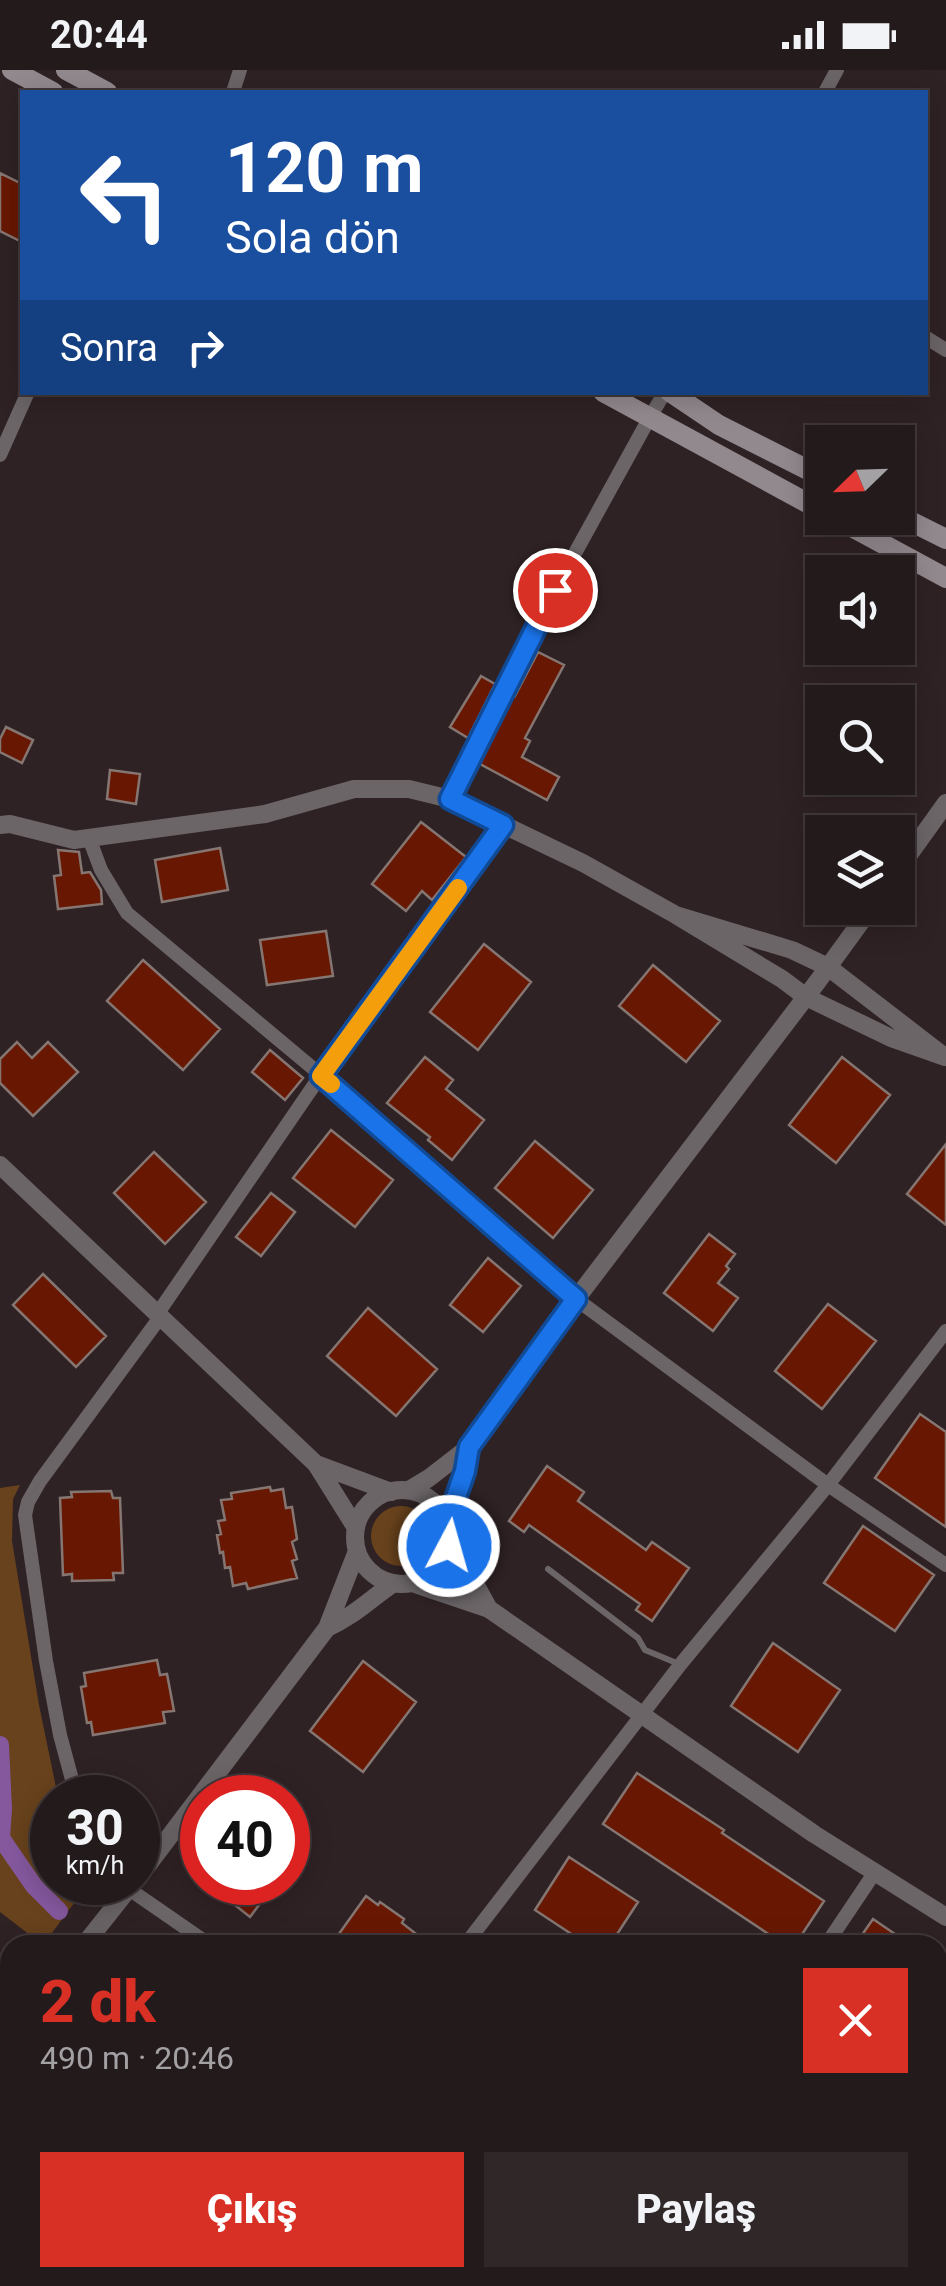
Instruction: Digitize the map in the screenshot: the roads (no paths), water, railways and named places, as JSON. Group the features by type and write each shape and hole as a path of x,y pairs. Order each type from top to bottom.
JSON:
{"main road":[{"path":"12,70 49,90"},
{"path":"76,72 103,90"},
{"path":"609,395 805,502"},
{"path":"673,395 719,425 805,468"},
{"path":"915,524 946,539"},
{"path":"866,535 946,578"}],"street":[{"path":"0,455 27,395"},
{"path":"450,799 536,624 666,395"},
{"path":"0,825 74,840 265,814 354,789 409,789 450,799 583,863 782,979 806,997 890,1038 946,1058"},
{"path":"915,846 946,803"},
{"path":"70,1775 46,1660 26,1514 28,1502 321,1076 503,825"},
{"path":"89,838 101,870 127,913 576,1299 828,1485 946,1565"},
{"path":"676,916 792,950 828,966 946,1058"},
{"path":"356,1528 366,1506 375,1498 429,1478 469,1447 858,925"},
{"path":"0,1165 316,1464 356,1528 358,1552 373,1574 387,1582 403,1583 419,1581 433,1573 449,1546 444,1514 434,1502 420,1493 400,1491 316,1464"},
{"path":"474,1935 680,1664 828,1485 946,1331"},
{"path":"447,1523 469,1447"},
{"path":"447,1551 489,1609"},
{"path":"160,1845 327,1628 358,1552"},
{"path":"327,1628 350,1618 373,1596 403,1583 489,1609 814,1834 946,1916"},
{"path":"833,1935 874,1872"},
{"path":"92,1935 114,1905"},
{"path":"159,1905 197,1935"}],"lane":[{"path":"548,1569 638,1638 645,1650 680,1664"}],"waterway":[{"path":"0,1745 1,1838 34,1886 59,1911"}]}
